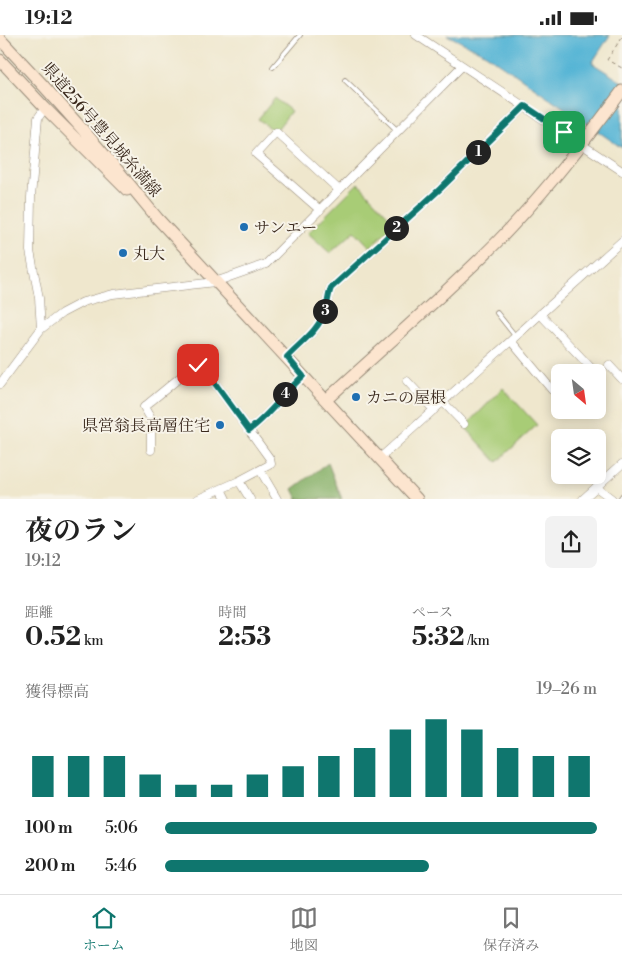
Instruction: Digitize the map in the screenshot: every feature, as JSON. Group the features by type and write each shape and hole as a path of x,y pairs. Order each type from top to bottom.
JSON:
{"main road":[{"name":"県道256号豊見城糸満線","path":"0,39 125,178 158,219 416,499"},
{"name":"県道256号豊見城糸満線","path":"0,60 119,183 158,219"},
{"path":"326,400 442,295 497,242 526,211 582,144 622,91"}],"street":[{"path":"416,35 622,171"},
{"path":"0,384 42,329 62,313 83,302 129,291 215,282 266,264 399,132 462,65"},
{"path":"287,357 316,328 322,319 331,288 440,189 525,106"},
{"path":"42,329 39,298 30,251 31,197 38,118 45,108"},
{"path":"320,210 256,154 276,132 340,190"},
{"path":"380,458 622,241"},
{"path":"540,314 587,364"},
{"path":"514,339 551,389"},
{"path":"151,450 151,419 144,407 196,365 201,365 270,459 271,464 240,481 198,499"},
{"path":"609,365 622,379"},
{"path":"249,430 264,419 276,403 303,376"},
{"path":"406,381 434,410"},
{"path":"444,402 464,424"},
{"path":"583,499 622,464"},
{"path":"260,470 277,499"},
{"path":"240,481 250,499"},
{"path":"598,485 612,499"},
{"path":"221,489 226,499"}],"lane":[{"path":"273,67 300,35"},
{"path":"345,80 399,132"},
{"path":"497,313 514,339"}],"path":[{"path":"622,37 607,60 622,68"}],"green space":[{"path":"275,98 291,111 275,132 258,119"},
{"path":"358,183 395,223 370,247 355,231 330,253 308,233"},
{"path":"503,388 537,425 497,462 465,427"},
{"path":"328,463 342,499 298,499 293,489"}],"water":[{"path":"447,35 610,35 592,63 622,82 622,148 486,54"}],"place":[{"name":"サンエー","path":"244,227"},
{"name":"丸大","path":"123,253"},
{"name":"カニの屋根","path":"356,397"},
{"name":"県営翁長高層住宅","path":"220,425"}],"route":[{"path":"198,365 203,367 249,430 264,419 276,403 303,376 287,357 316,328 322,319 331,288 440,189 525,106 564,132"}]}
